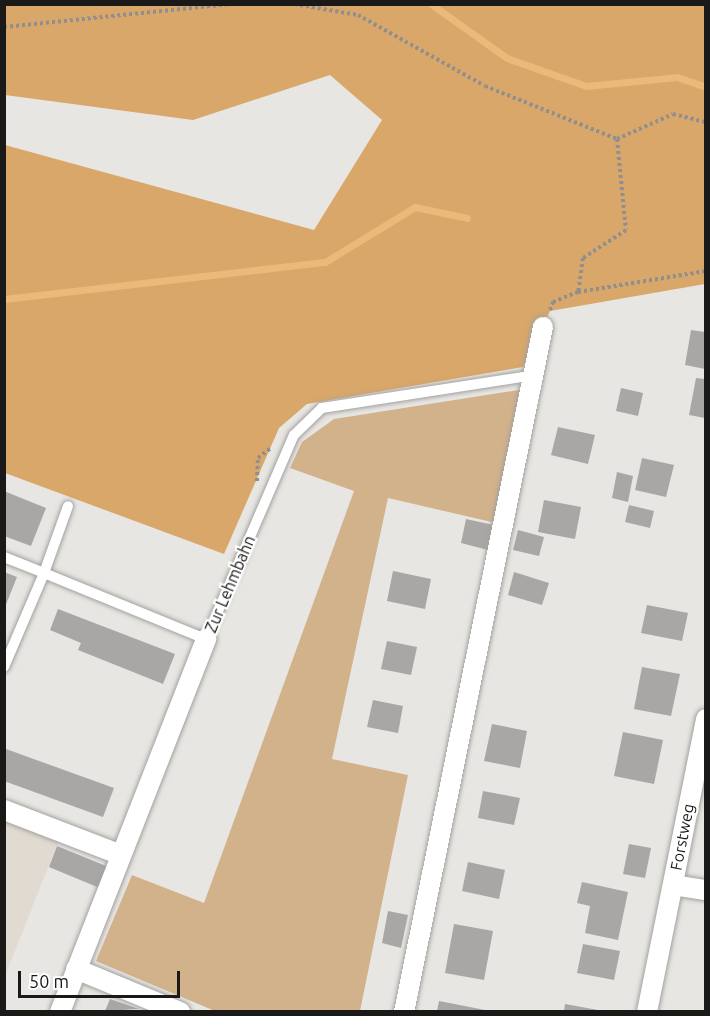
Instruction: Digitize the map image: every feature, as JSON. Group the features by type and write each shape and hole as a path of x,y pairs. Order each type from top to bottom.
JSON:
{"street":[{"path":"404,1011 543,327"},
{"name":"Zur Lehmbahn","path":"58,1010 206,639"},
{"name":"Forstweg","path":"647,1011 705,719"},
{"path":"4,810 121,855"},
{"name":"Forstweg","path":"673,885 705,890"},
{"path":"76,969 180,1011"}],"lane":[{"name":"Zur Lehmbahn","path":"206,639 294,435 322,408 534,375"},
{"path":"4,667 44,573 68,506"},
{"path":"4,557 206,639"}],"path":[{"path":"4,27 231,4"},
{"path":"294,4 358,15 484,86 617,139 673,114 705,122"},
{"path":"578,292 583,258 626,230 617,139"},
{"path":"543,327 553,302 578,292 705,271"}],"shaded area":[{"path":"5,5 705,5 705,284 550,311 523,367 307,404 279,428 224,554 5,473 5,145 314,230 382,120 330,75 193,120 5,95"},
{"path":"525,389 496,523 388,498 332,759 408,775 360,1011 215,1011 96,961 132,875 204,903 354,491 290,468 302,442 334,419"},
{"path":"5,820 59,840 5,976"}],"building":[{"path":"691,330 705,332 705,369 685,365"},
{"path":"696,378 705,379 705,418 689,415"},
{"path":"621,388 643,393 638,416 616,411"},
{"path":"558,427 595,435 588,464 551,455"},
{"path":"642,458 674,465 666,497 635,490"},
{"path":"617,472 633,476 628,502 612,498"},
{"path":"4,491 46,508 31,546 4,536"},
{"path":"544,500 581,507 575,539 538,532"},
{"path":"629,505 654,511 650,528 625,522"},
{"path":"466,519 494,525 488,550 461,543"},
{"path":"518,530 544,537 539,556 513,550"},
{"path":"393,571 431,579 425,609 387,601"},
{"path":"4,572 17,577 5,607 4,607"},
{"path":"514,572 549,583 542,605 508,595"},
{"path":"647,605 688,613 682,641 641,633"},
{"path":"58,609 175,654 163,684 78,650 81,643 50,630"},
{"path":"387,641 417,647 411,675 381,669"},
{"path":"642,667 680,674 671,716 634,709"},
{"path":"373,700 403,706 398,733 367,727"},
{"path":"492,724 527,731 520,768 484,761"},
{"path":"623,732 663,740 654,784 614,776"},
{"path":"6,749 114,788 103,817 4,781"},
{"path":"483,791 520,798 514,825 478,818"},
{"path":"629,844 651,848 645,878 623,874"},
{"path":"57,846 111,868 102,889 49,867"},
{"path":"468,862 505,870 499,899 462,891"},
{"path":"582,882 628,892 618,940 585,933 590,906 577,903"},
{"path":"388,911 408,915 401,948 382,943"},
{"path":"454,924 493,931 484,980 445,973"},
{"path":"583,944 620,951 614,980 577,973"},
{"path":"110,999 139,1009 105,1011"},
{"path":"439,1001 485,1010 485,1011 437,1011"},
{"path":"565,1004 598,1010 598,1011 564,1011"}],"waterway":[{"path":"431,4 507,58 586,86 677,77 706,87"},
{"path":"4,299 325,262 415,207 467,218"}]}
